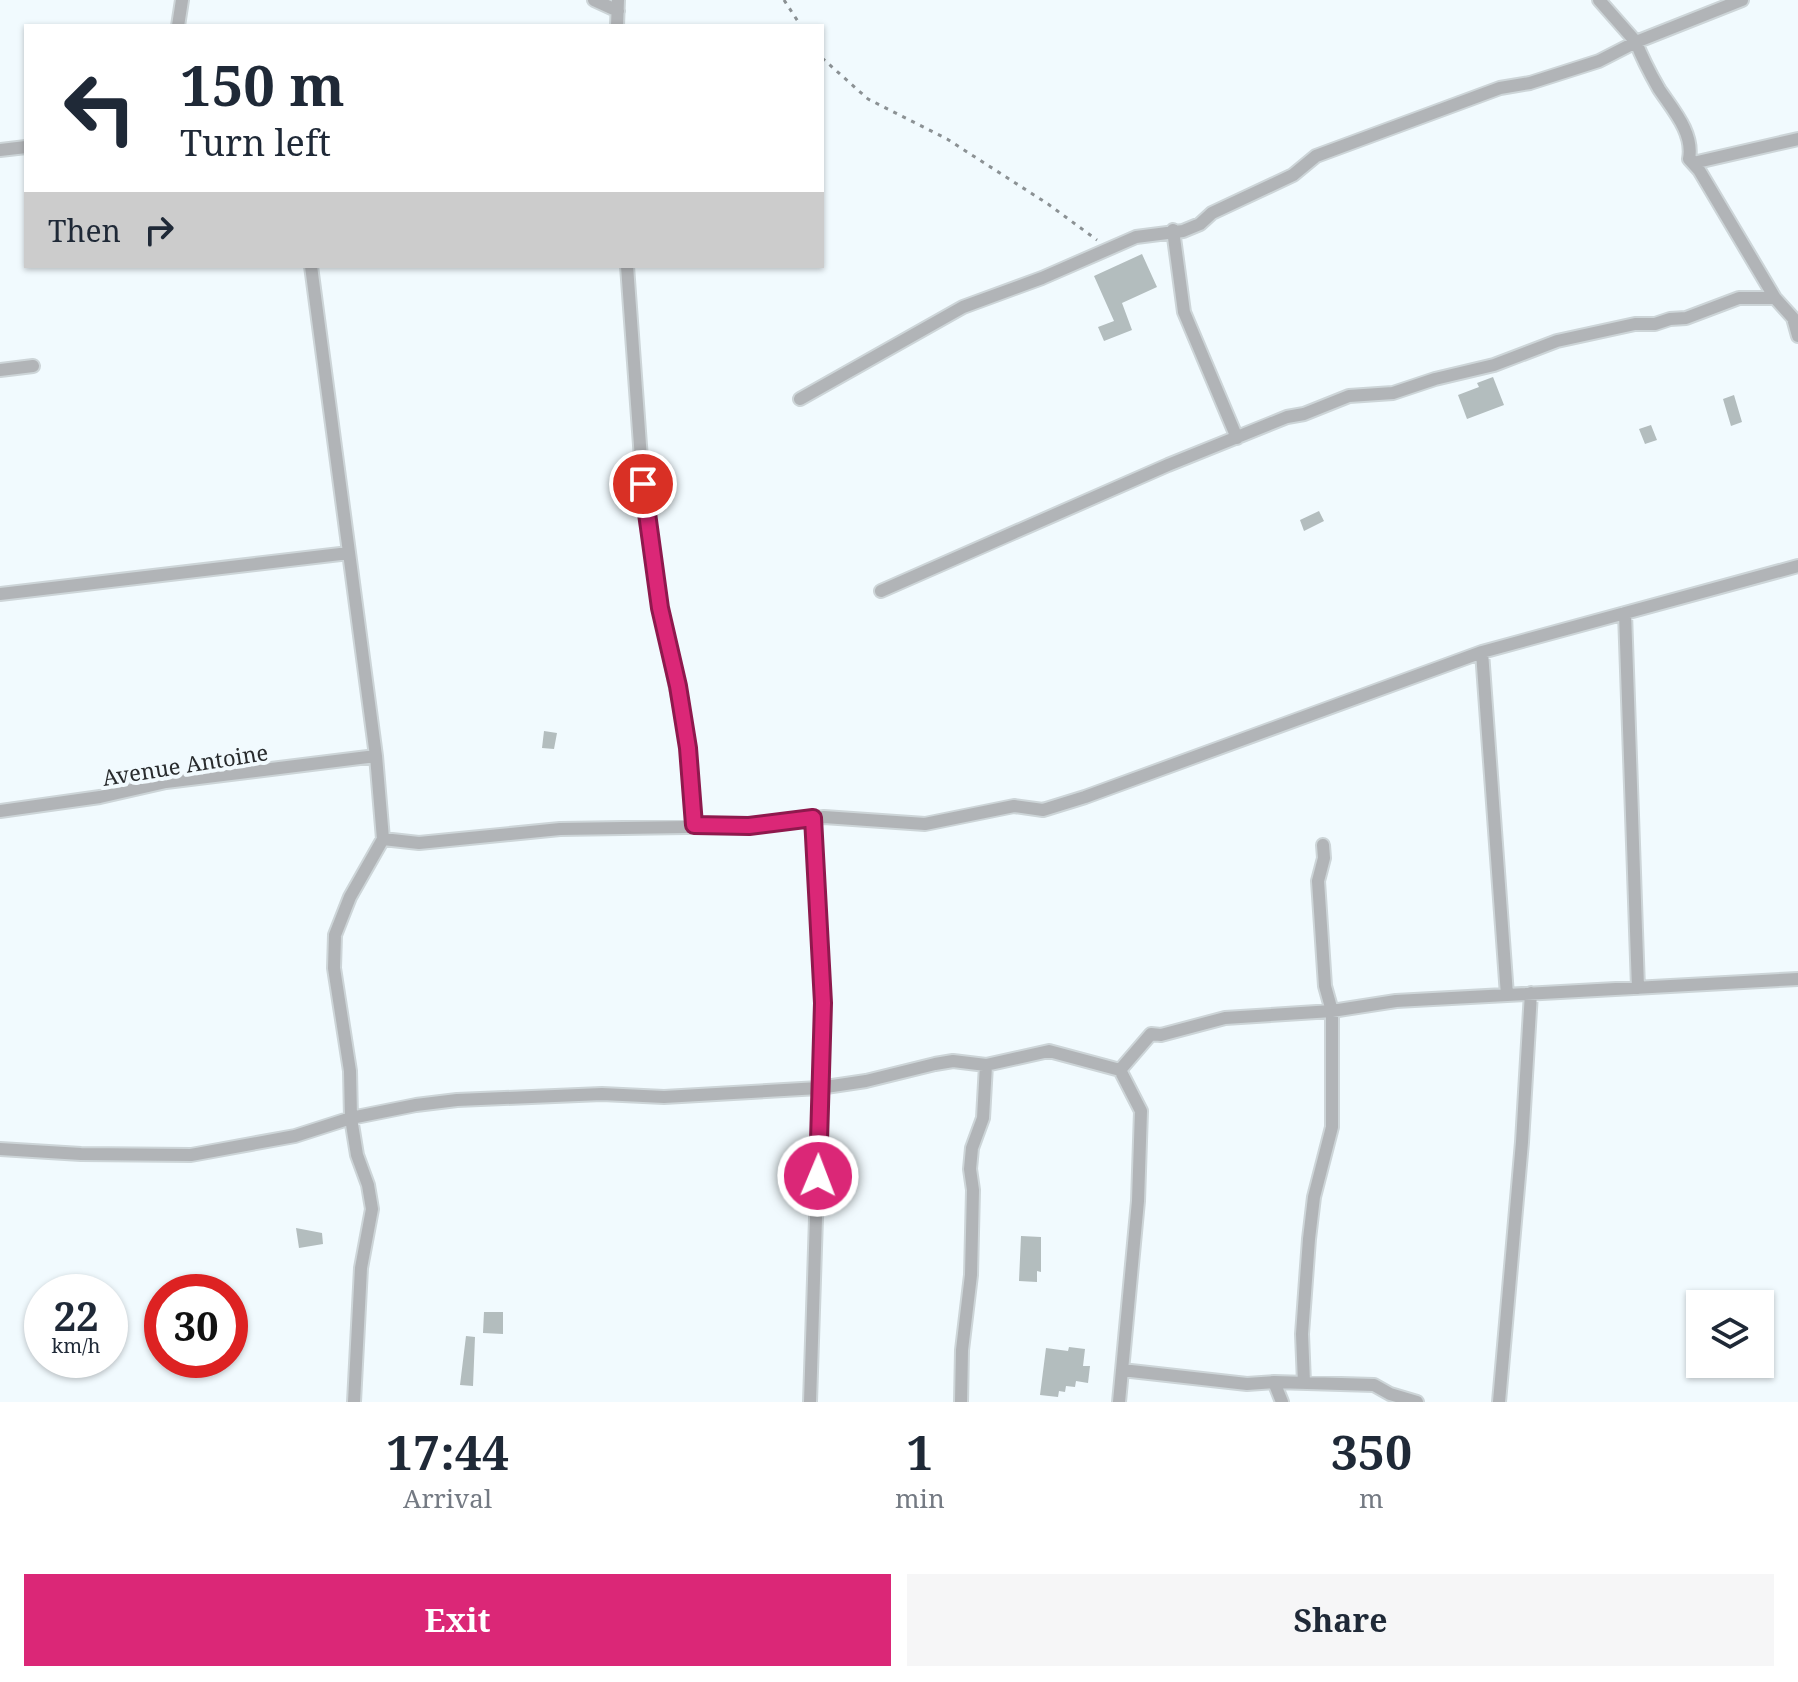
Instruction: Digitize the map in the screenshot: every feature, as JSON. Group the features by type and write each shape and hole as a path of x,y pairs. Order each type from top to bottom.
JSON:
{"street":[{"path":"178,24 182,0"},
{"path":"594,0 618,5"},
{"path":"1599,0 1636,42 1657,86 1683,126 1692,148 1689,159 1775,298 1793,318 1798,336"},
{"path":"800,399 963,307 1042,278 1136,237 1183,231 1200,224 1212,213 1293,175 1316,156 1500,88 1530,83 1599,61 1616,50 1742,0"},
{"path":"1693,163 1798,139"},
{"path":"0,150 24,147"},
{"path":"1173,230 1184,312 1237,438"},
{"path":"311,268 376,756 383,839 350,897 335,935 334,968 350,1071 351,1118 357,1155 368,1185 372,1209 361,1268 354,1402"},
{"path":"627,268 645,514 688,748 694,825"},
{"path":"881,591 1154,471 1349,396 1393,393 1494,365 1557,341 1635,324 1686,318 1739,298 1775,298"},
{"path":"0,370 33,366"},
{"path":"0,594 349,553"},
{"path":"383,839 419,843 560,829 749,826 846,817 925,824 1014,806 1043,810 1482,652 1798,566"},
{"path":"1625,613 1638,988"},
{"path":"1482,652 1507,995"},
{"name":"Avenue Antoine","path":"0,811 100,797 166,782 376,756"},
{"path":"810,1402 823,1003 813,818"},
{"path":"1304,1383 1302,1334 1309,1239 1314,1197 1332,1127 1332,1011 1325,986 1318,881 1324,858 1323,845"},
{"path":"1120,1070 1151,1034 1161,1035 1225,1018 1332,1011 1396,1001 1798,979"},
{"path":"1499,1402 1522,1142 1531,993"},
{"path":"0,1149 81,1154 191,1155 295,1136 351,1118 457,1100 602,1094 664,1097 819,1088 866,1081 953,1061 986,1065 1049,1051 1120,1070 1141,1111 1138,1201 1119,1402"},
{"path":"961,1402 962,1350 971,1275 973,1190 970,1169 972,1148 983,1118 986,1065"},
{"path":"1122,1370 1247,1384 1374,1385 1390,1394 1417,1402"},
{"path":"1274,1382 1282,1402"}],"path":[{"path":"784,0 800,24"},
{"path":"824,60 868,99 947,139 1048,204 1097,240"}],"building":[{"path":"1142,254 1157,287 1122,303 1132,330 1104,341 1098,327 1114,321 1094,276"},
{"path":"1493,377 1504,405 1467,419 1458,395 1479,387 1477,383"},
{"path":"1734,395 1742,422 1731,426 1723,399"},
{"path":"1651,425 1657,440 1645,444 1639,429"},
{"path":"1319,511 1324,521 1304,531 1300,520"},
{"path":"544,731 557,733 554,749 542,748"},
{"path":"296,1228 322,1233 323,1244 299,1248"},
{"path":"1021,1236 1041,1237 1041,1272 1037,1271 1037,1282 1019,1281"},
{"path":"484,1312 503,1312 503,1334 483,1333"},
{"path":"466,1336 475,1337 473,1386 460,1385"},
{"path":"1069,1347 1085,1349 1083,1366 1090,1366 1088,1383 1076,1381 1075,1387 1066,1386 1065,1392 1059,1391 1058,1397 1040,1395 1046,1348 1068,1351"}],"route":[{"path":"643,484 660,608 688,748 694,825 749,826 813,818 823,1003 818,1176"}]}
